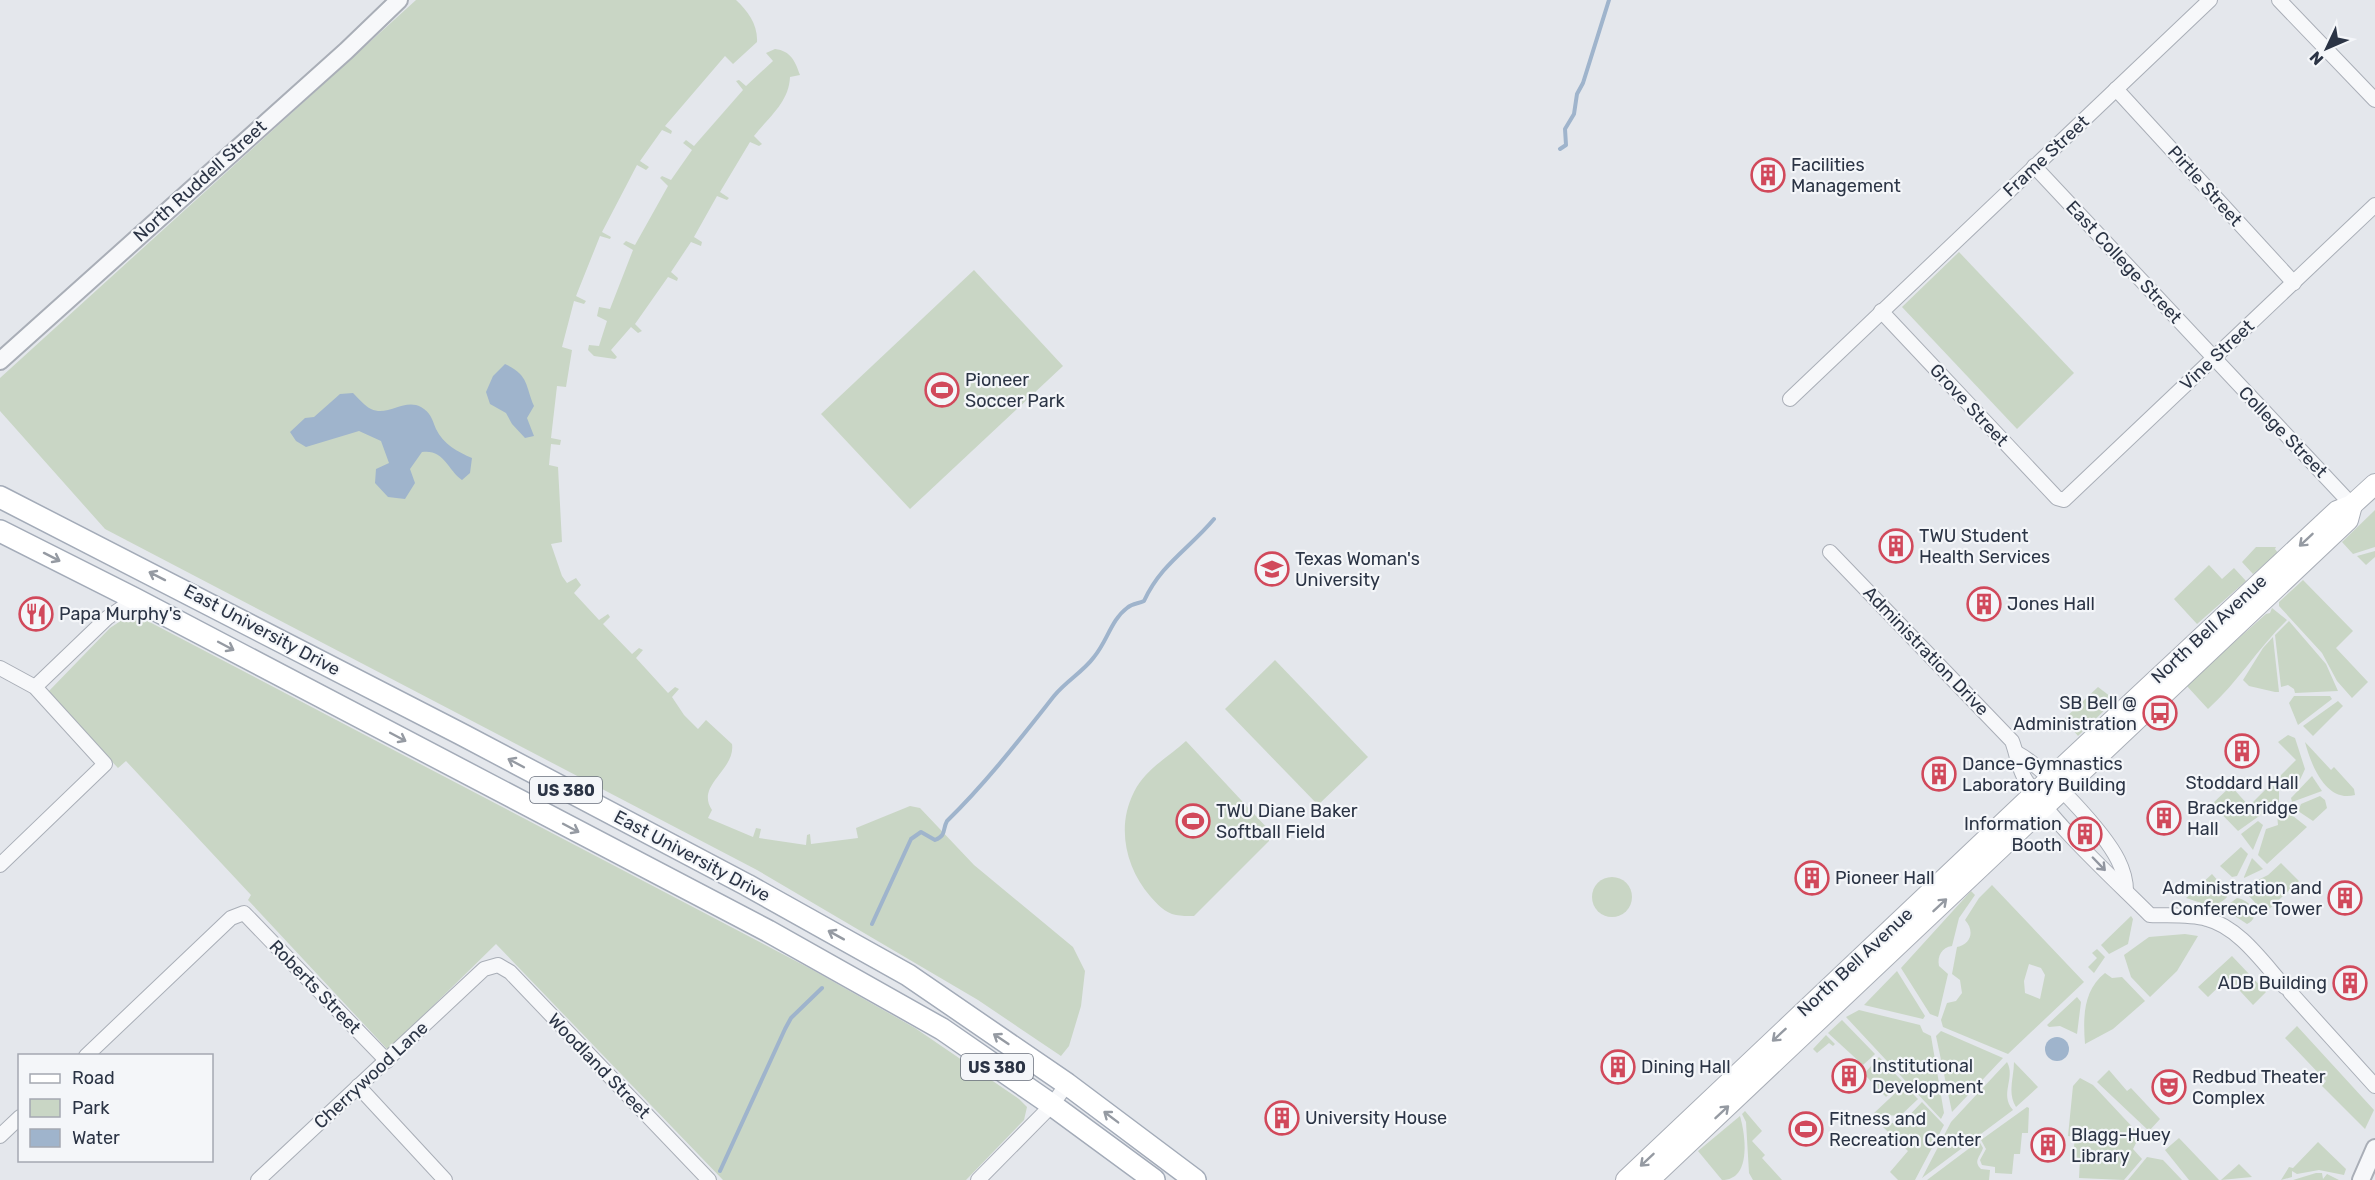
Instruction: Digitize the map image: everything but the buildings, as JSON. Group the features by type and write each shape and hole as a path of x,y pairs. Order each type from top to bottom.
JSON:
{"main road":[{"name":"North Bell Avenue","path":"1626,1180 2056,784 2337,511 2352,505 2375,484"},
{"name":"East University Drive","path":"0,497 184,590 747,885 908,975 1067,1084 1195,1180"},
{"name":"East University Drive","path":"0,531 135,599 768,931 942,1029 1052,1105 1154,1180"},
{"name":"North Bell Avenue","path":"1649,1180 2040,799"}],"street":[{"name":"North Ruddell Street","path":"0,361 346,51 399,0"},
{"name":"Frame Street","path":"1790,399 2210,0"},
{"path":"2279,0 2375,100"},
{"name":"Pirtle Street","path":"2116,89 2294,283"},
{"name":"East College Street","path":"2034,166 2214,358"},
{"name":"Vine Street","path":"2057,498 2064,500 2375,205"},
{"name":"Grove Street","path":"1881,311 2057,498"},
{"name":"College Street","path":"2214,358 2352,505"},
{"name":"Administration Drive","path":"1830,552 2012,741 2017,753 2017,761 2040,799 2150,915 2207,919 2217,923 2248,946 2375,1086"},
{"path":"35,687 107,618 135,599"},
{"path":"0,668 35,687 105,764 0,865"},
{"name":"Administration Drive","path":"2017,753 2056,784 2114,853 2126,880 2126,891"},
{"name":"Roberts Street","path":"88,1054 231,918 244,913 387,1061"},
{"name":"Woodland Street","path":"484,969 498,966 510,972 709,1180"},
{"name":"Cherrywood Lane","path":"258,1180 484,969"},
{"path":"978,1180 1052,1105 1067,1084"},
{"path":"358,1086 445,1180"},
{"path":"0,1136 18,1119"},
{"path":"2361,1180 2375,1148"}],"green space":[{"path":"416,0 736,0 751,19 756,30 757,42 733,64 725,56 665,126 672,131 671,134 662,130 640,161 649,167 646,170 637,165 602,232 611,237 610,239 600,236 576,296 586,301 584,304 574,301 562,347 572,350 566,387 557,386 551,438 561,440 560,445 551,444 549,465 558,467 562,542 551,544 562,576 567,583 576,578 581,585 574,593 599,620 608,614 610,617 603,624 632,654 639,648 643,650 636,658 668,693 675,687 679,689 672,697 684,715 698,729 706,720 732,744 732,753 728,762 709,793 708,801 712,810 708,818 753,837 756,828 761,829 759,838 806,845 807,835 810,834 811,844 858,838 856,828 910,806 920,808 974,865 1073,947 1085,971 1081,1006 1069,1046 1061,1056 978,1000 757,870 105,529 0,411 0,378"},
{"path":"775,49 792,57 800,75 790,77 782,102 754,136 762,144 759,146 750,142 720,192 729,198 727,200 717,196 694,237 702,242 701,246 691,242 671,272 678,278 677,281 668,277 635,324 642,331 638,333 631,327 611,350 617,357 615,359 594,356 588,350 589,345 599,346 607,321 597,316 599,307 610,309 633,250 623,244 626,241 635,245 668,186 660,178 662,176 671,180 692,150 683,143 686,140 694,146 743,90 736,81 739,80 746,86 773,61 766,53"},
{"path":"1959,252 2074,373 2017,429 1902,307"},
{"name":"Pioneer Soccer Park","path":"974,270 1063,366 910,509 821,414"},
{"path":"2375,510 2375,547 2353,554 2342,542"},
{"path":"2256,547 2276,547 2278,553 2253,574 2242,562"},
{"path":"2375,551 2375,557 2366,565 2357,556"},
{"path":"2209,565 2222,579 2234,568 2246,581 2197,624 2174,599"},
{"path":"2303,580 2353,631 2336,648 2368,682 2352,698 2337,681 2322,653 2279,606 2279,602"},
{"path":"2272,608 2287,620 2208,709 2186,685 2266,614 2270,613"},
{"path":"128,616 140,617 811,969 915,1028 1019,1099 1027,1107 1024,1120 966,1180 723,1180 496,944 388,1050 248,900 251,895 126,761 118,768 47,693 110,628"},
{"path":"2289,621 2326,664 2338,691 2295,693 2294,689 2288,685 2281,687 2275,635"},
{"path":"2273,637 2279,692 2249,686 2243,680 2263,648"},
{"path":"1275,660 1368,757 1318,805 1225,709"},
{"path":"2098,687 2115,700 2078,736 2064,719"},
{"path":"2294,696 2330,696 2332,699 2298,725 2289,703"},
{"path":"2338,701 2343,706 2313,736 2303,726"},
{"path":"2288,735 2295,738 2305,769 2299,782 2288,791 2276,780 2296,760 2278,742"},
{"name":"TWU Diane Baker Softball Field","path":"1186,741 1269,830 1269,841 1194,916 1168,912 1150,896 1135,873 1126,847 1125,833 1129,805 1139,784 1151,770"},
{"path":"2305,742 2331,770 2334,767 2354,789 2355,795 2345,796 2328,788 2311,761"},
{"path":"2312,776 2322,791 2292,802 2291,798"},
{"path":"2271,784 2279,791 2279,802 2238,831 2212,804 2231,786 2249,806"},
{"path":"2320,796 2325,800 2327,808 2313,821 2298,811 2301,804"},
{"path":"2279,809 2284,809 2307,827 2267,864 2258,855 2266,829 2278,825"},
{"path":"2258,821 2263,825 2253,850 2241,834"},
{"path":"2241,847 2248,854 2237,876 2232,877 2220,866"},
{"path":"2252,858 2263,869 2244,878 2244,877"},
{"path":"2281,863 2299,881 2265,913 2248,895 2246,886 2268,875"},
{"path":"2212,874 2227,891 2227,897 2213,904 2186,898"},
{"path":"1612,877 1626,883 1632,897 1626,911 1612,917 1598,911 1592,897 1598,883"},
{"path":"1992,885 2084,982 2008,1054 1943,1027 1941,1020 1947,1003 1956,1001 1962,993 1960,980 1952,974 1957,947 1966,943 1971,933 1965,920 1979,898","holes":["2029,964 2041,968 2045,975 2040,999 2025,993 2024,981"]},
{"path":"1971,891 1975,895 1959,918 1952,946 1945,948 1940,956 1939,966 1948,974 1938,1017 1930,1014 1901,968"},
{"path":"2237,898 2242,899 2253,909 2254,917 2247,924 2229,912 2229,904"},
{"path":"2131,916 2133,919 2128,944 2109,954 2101,945"},
{"path":"2185,934 2198,936 2177,971 2150,997 2131,977 2124,955 2149,937"},
{"path":"2097,949 2105,957 2094,973 2088,967 2097,958 2092,953"},
{"path":"2232,956 2266,992 2253,1005 2228,978 2208,997 2198,987"},
{"path":"1897,971 1925,1016 1923,1019 1864,1005"},
{"path":"2105,973 2112,978 2122,977 2145,1001 2113,1029 2085,1044 2084,1024 2088,996"},
{"path":"2077,997 2081,1002 2077,1034 2060,1026 2049,1027 2047,1025"},
{"path":"1859,1010 1920,1025 1923,1032 1931,1036 1944,1113 1941,1119 1846,1017"},
{"path":"1842,1020 1875,1054 1863,1065 1828,1033"},
{"path":"2297,1026 2374,1110 2365,1129 2322,1086 2326,1081 2285,1038"},
{"path":"1941,1031 2003,1058 1952,1112 1936,1036"},
{"path":"1826,1035 1835,1044 1833,1046 1829,1043 1817,1053 1813,1049"},
{"path":"1879,1057 1902,1081 1886,1097 1864,1074"},
{"path":"2007,1062 2010,1074 2007,1098 2013,1110 1922,1178 1951,1122"},
{"path":"2014,1062 2038,1087 2016,1107 2011,1091"},
{"path":"2109,1070 2127,1091 2131,1088 2160,1119 2149,1131 2097,1082"},
{"path":"2080,1078 2093,1085 2138,1133 2133,1149 2142,1159 2124,1180 2079,1178 2080,1158 2073,1157 2075,1137 2068,1136 2073,1086"},
{"path":"1904,1085 1918,1099 1900,1116 1873,1114"},
{"path":"1922,1102 1944,1125 1915,1180 1898,1180 1890,1172 1908,1151 1883,1127 1886,1123 1902,1123"},
{"path":"2027,1107 2029,1108 2028,1133 2022,1133 2020,1154 2014,1154 2012,1174 1995,1173 1995,1167 1982,1165 1980,1160 1986,1149 1981,1140"},
{"path":"1745,1111 1762,1131 1752,1141 1765,1155 1762,1158 1782,1180 1753,1180 1749,1173 1746,1122 1742,1114"},
{"path":"1740,1116 1745,1145 1742,1165 1738,1173 1722,1180 1698,1151"},
{"path":"2179,1138 2219,1180 2189,1180 2165,1150"},
{"path":"1979,1141 1983,1148 1978,1164 1981,1169 1990,1170 1989,1180 1927,1180"},
{"path":"2318,1142 2346,1169 2344,1175 2319,1170 2297,1174 2292,1171 2292,1177 2281,1180 2289,1167 2293,1168"},
{"path":"2147,1157 2163,1160 2182,1180 2128,1180"},
{"path":"2239,1164 2252,1177 2221,1180"},
{"path":"2322,1173 2323,1179 2327,1174 2339,1180 2293,1180"}],"water":[{"path":"505,364 518,372 527,386 534,406 527,418 534,436 525,438 512,424 506,413 490,404 486,392 493,376"},
{"path":"353,393 366,406 377,411 408,405 424,409 431,416 443,439 456,450 472,458 470,473 462,480 440,457 429,452 422,452 410,469 415,483 405,499 388,497 375,483 376,469 389,463 381,441 359,431 306,447 296,441 290,432 305,418 314,417 340,394"},
{"path":"2057,1037 2066,1040 2069,1049 2066,1058 2057,1061 2048,1058 2045,1049 2048,1040"}],"waterway":[{"path":"1560,149 1566,145 1565,129 1574,114 1577,94 1583,83 1609,0"},
{"path":"872,924 911,839 921,832 935,840 941,836 947,821 989,776 1059,691 1094,657 1122,613 1131,605 1144,601 1167,567 1214,519"},
{"path":"720,1171 791,1018 822,988"}],"place":[{"name":"Facilities Management","path":"1768,175"},
{"name":"Pioneer Soccer Park","path":"942,390"},
{"name":"TWU Student Health Services","path":"1896,546"},
{"name":"Texas Woman's University","path":"1272,569"},
{"name":"Jones Hall","path":"1984,604"},
{"name":"Papa Murphy's","path":"36,614"},
{"name":"SB Bell @ Administration","path":"2160,713"},
{"name":"Stoddard Hall","path":"2242,751"},
{"name":"Dance-Gymnastics Laboratory Building","path":"1939,774"},
{"name":"Brackenridge Hall","path":"2164,818"},
{"name":"TWU Diane Baker Softball Field","path":"1193,821"},
{"name":"Information Booth","path":"2085,834"},
{"name":"Pioneer Hall","path":"1812,878"},
{"name":"Administration and Conference Tower","path":"2345,898"},
{"name":"ADB Building","path":"2350,983"},
{"name":"Dining Hall","path":"1618,1067"},
{"name":"Institutional Development","path":"1849,1076"},
{"name":"Redbud Theater Complex","path":"2169,1087"},
{"name":"University House","path":"1282,1118"},
{"name":"Fitness and Recreation Center","path":"1806,1129"},
{"name":"Blagg-Huey Library","path":"2048,1145"}]}
